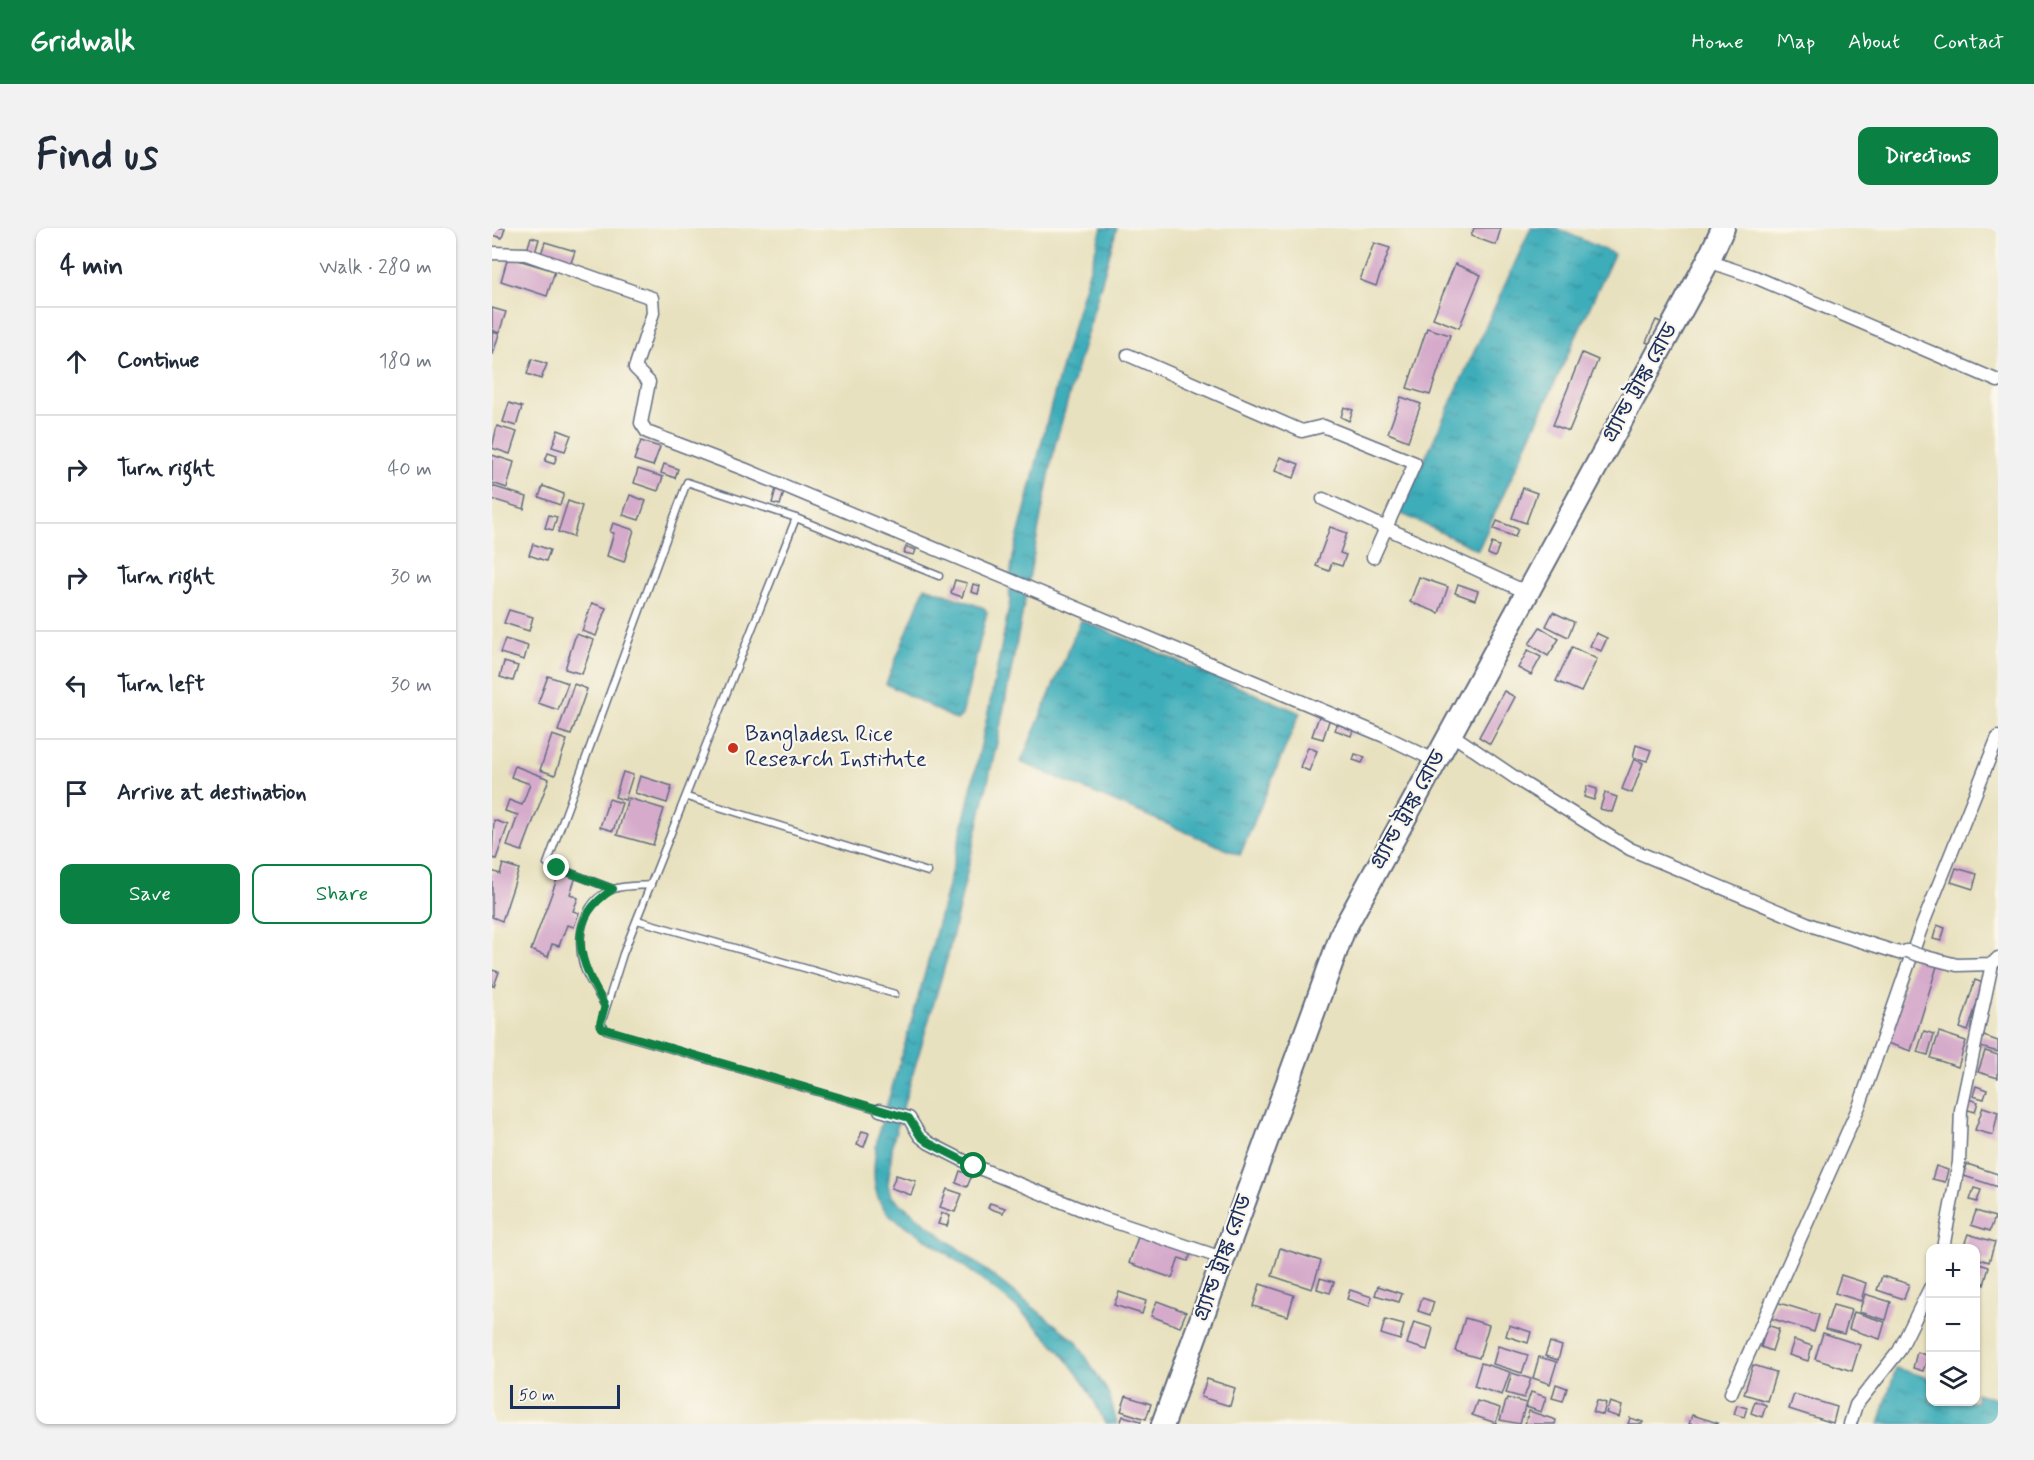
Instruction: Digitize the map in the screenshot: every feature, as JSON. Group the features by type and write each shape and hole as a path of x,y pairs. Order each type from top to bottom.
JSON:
{"highway":[{"name":"গ্র্যান্ড ট্রাঙ্ক রোড","path":"1163,1424 1343,931 1434,760 1451,734 1526,592 1708,261 1723,228"}],"street":[{"path":"492,253 526,254 652,298 653,313 635,368 650,382 641,423 647,432 744,469 1384,736 1434,760"},
{"path":"1708,261 1806,299 1998,381"},
{"path":"1128,355 1302,431 1312,431 1323,426 1415,464 1373,556"},
{"path":"1323,499 1526,592"},
{"path":"1451,734 1523,783 1630,849 1816,927 1899,953 1913,953 1957,965 1995,961 1961,1110 1959,1162 1944,1244"},
{"path":"1731,1392 1860,1104 1920,932 1998,737"},
{"path":"880,1110 909,1118 920,1136 929,1143 974,1166 1100,1218 1222,1258"},
{"path":"1850,1424 1856,1405 1899,1351 1926,1296"}],"lane":[{"path":"651,885 613,889 547,864 687,482 796,518 939,576"},
{"path":"796,518 637,920 600,1024 606,1030 880,1110"},
{"path":"687,797 928,873"},
{"path":"605,1006 585,972 580,936 588,911 595,902 613,889"},
{"path":"637,920 895,994"}],"water":[{"path":"1102,228 1117,228 1055,445 998,738 948,955 893,1141 888,1185 891,1196 1076,1341 1109,1394 1117,1424 1105,1424 1091,1395 1073,1368 1029,1320 979,1277 888,1213 880,1202 874,1177 878,1134 917,1003 968,803 1010,601 1010,575 1015,549 1072,329"},
{"path":"1531,228 1556,228 1614,254 1478,550 1400,513"},
{"path":"925,587 984,608 987,612 962,715 957,720 886,684"},
{"path":"1081,620 1300,713 1240,855 1021,762"},
{"path":"1896,1368 1926,1377 1926,1406 1980,1406 1980,1394 1998,1400 1998,1424 1879,1424"}],"building":[{"path":"492,228 505,228 502,238 492,235"},
{"path":"1474,228 1501,228 1496,245 1471,236"},
{"path":"531,237 539,239 535,253 527,250"},
{"path":"545,242 575,251 571,263 541,254"},
{"path":"1374,243 1390,248 1376,286 1360,280"},
{"path":"508,257 555,271 547,296 501,281"},
{"path":"1455,264 1481,275 1459,328 1433,318"},
{"path":"492,308 506,312 499,333 492,330"},
{"path":"1656,320 1665,324 1655,346 1646,342"},
{"path":"1427,328 1450,335 1430,395 1407,388"},
{"path":"492,332 499,334 493,354 492,354"},
{"path":"1582,353 1598,360 1569,431 1553,425"},
{"path":"532,359 547,364 541,379 527,374"},
{"path":"1401,397 1421,404 1408,441 1388,433"},
{"path":"509,403 522,407 516,426 503,422"},
{"path":"1344,407 1353,410 1349,421 1341,417"},
{"path":"497,426 517,432 510,454 492,448"},
{"path":"558,430 571,435 565,451 552,447"},
{"path":"641,441 660,447 653,466 634,460"},
{"path":"548,453 557,456 554,464 545,461"},
{"path":"492,455 514,462 507,488 492,483"},
{"path":"1280,457 1299,464 1294,478 1275,471"},
{"path":"664,464 678,469 675,478 661,473"},
{"path":"638,469 663,477 658,491 634,483"},
{"path":"492,486 527,497 524,509 492,499"},
{"path":"543,486 564,494 560,505 539,497"},
{"path":"1523,488 1537,493 1526,523 1512,518"},
{"path":"776,489 784,492 780,505 772,503"},
{"path":"630,495 646,501 639,520 623,515"},
{"path":"568,501 582,506 573,537 558,532"},
{"path":"549,515 557,517 553,530 545,528"},
{"path":"1497,521 1518,529 1515,537 1494,529"},
{"path":"613,523 634,530 624,562 607,556 614,533 610,532"},
{"path":"1330,527 1347,533 1340,553 1346,555 1342,566 1332,563 1329,571 1316,566"},
{"path":"1492,543 1499,546 1495,557 1488,554"},
{"path":"533,544 550,550 546,561 529,555"},
{"path":"906,547 916,550 914,555 904,553"},
{"path":"1419,577 1448,587 1439,613 1410,602"},
{"path":"955,580 967,583 962,597 951,593"},
{"path":"973,584 980,586 978,594 971,592"},
{"path":"1458,584 1478,591 1475,600 1455,593"},
{"path":"592,603 606,608 596,636 582,631"},
{"path":"509,610 533,617 529,631 504,623"},
{"path":"1553,612 1574,622 1568,637 1546,626"},
{"path":"1540,627 1559,639 1548,656 1529,644"},
{"path":"1596,633 1607,638 1601,651 1590,646"},
{"path":"576,634 594,640 582,674 565,669"},
{"path":"505,639 528,646 524,660 500,653"},
{"path":"1572,647 1597,659 1581,692 1556,681"},
{"path":"1528,650 1541,657 1531,675 1518,668"},
{"path":"504,662 518,666 513,681 500,677"},
{"path":"548,676 568,683 558,710 538,703"},
{"path":"574,684 587,689 571,735 558,731"},
{"path":"1504,691 1515,697 1490,744 1479,737"},
{"path":"1321,711 1331,715 1323,739 1312,736"},
{"path":"1337,724 1353,730 1351,736 1335,730"},
{"path":"552,735 567,740 555,775 540,770"},
{"path":"1636,745 1651,750 1647,761 1633,757"},
{"path":"1308,747 1317,751 1309,771 1300,767"},
{"path":"1355,754 1365,757 1362,763 1353,760"},
{"path":"1634,759 1643,763 1632,793 1622,789"},
{"path":"515,766 549,779 522,851 507,846 518,815 505,811 509,800 522,805 530,784 511,777"},
{"path":"623,772 633,775 625,800 615,797"},
{"path":"640,776 672,786 667,803 635,793"},
{"path":"1587,786 1597,789 1594,800 1584,797"},
{"path":"1605,793 1617,797 1612,812 1600,809"},
{"path":"628,798 664,809 653,845 617,835"},
{"path":"609,799 622,803 613,831 600,827"},
{"path":"494,820 508,825 496,859 492,858"},
{"path":"503,864 519,869 502,921 492,917 492,871 500,874"},
{"path":"1956,868 1977,874 1973,889 1951,882"},
{"path":"560,871 576,877 570,894 578,898 573,911 579,913 574,927 567,925 559,946 552,944 548,957 531,950"},
{"path":"1937,925 1945,928 1941,941 1933,939"},
{"path":"1914,956 1938,963 1911,1051 1887,1043"},
{"path":"492,970 499,972 494,986 492,986"},
{"path":"1975,980 1983,983 1968,1031 1960,1028"},
{"path":"1924,1031 1934,1034 1928,1055 1917,1052"},
{"path":"1939,1032 1966,1041 1958,1067 1931,1058"},
{"path":"1981,1035 1998,1041 1998,1052 1977,1046"},
{"path":"1985,1051 1998,1055 1998,1078 1978,1072"},
{"path":"1976,1086 1987,1090 1984,1099 1973,1096"},
{"path":"1968,1099 1978,1102 1975,1112 1965,1109"},
{"path":"1983,1107 1998,1112 1993,1135 1975,1130"},
{"path":"862,1131 869,1133 864,1147 857,1145"},
{"path":"1967,1164 1998,1174 1998,1187 1964,1176"},
{"path":"1936,1166 1948,1170 1945,1182 1932,1179"},
{"path":"960,1171 972,1175 967,1187 956,1183"},
{"path":"896,1175 916,1181 911,1195 891,1188"},
{"path":"1974,1188 1981,1190 1977,1202 1970,1200"},
{"path":"947,1189 962,1194 955,1212 940,1207"},
{"path":"990,1203 1005,1208 1003,1213 988,1208"},
{"path":"1976,1211 1995,1217 1990,1231 1971,1225"},
{"path":"942,1213 950,1216 947,1226 938,1224"},
{"path":"1140,1231 1193,1249 1188,1261 1179,1258 1172,1278 1129,1263"},
{"path":"1968,1234 1995,1242 1989,1262 1980,1259 1980,1244 1964,1244"},
{"path":"1280,1248 1321,1261 1312,1289 1272,1276"},
{"path":"1980,1264 1989,1267 1984,1285 1980,1284"},
{"path":"1841,1275 1866,1283 1861,1301 1835,1293"},
{"path":"1882,1276 1909,1284 1904,1299 1877,1290"},
{"path":"1320,1278 1334,1282 1330,1293 1317,1289"},
{"path":"1260,1284 1294,1295 1288,1316 1253,1306"},
{"path":"1378,1286 1402,1294 1399,1302 1375,1295"},
{"path":"1350,1290 1372,1297 1369,1306 1347,1299"},
{"path":"1119,1292 1146,1301 1142,1314 1114,1305"},
{"path":"1865,1294 1891,1302 1886,1320 1859,1312"},
{"path":"1422,1298 1434,1302 1430,1315 1418,1311"},
{"path":"1157,1301 1186,1312 1180,1327 1151,1316"},
{"path":"1776,1302 1819,1315 1814,1332 1770,1318"},
{"path":"1833,1305 1851,1310 1844,1334 1825,1329"},
{"path":"1854,1312 1885,1322 1880,1339 1849,1329"},
{"path":"1465,1318 1489,1325 1479,1358 1455,1351"},
{"path":"1385,1320 1404,1325 1400,1340 1381,1334"},
{"path":"1414,1322 1433,1328 1427,1350 1407,1344"},
{"path":"1509,1325 1531,1332 1528,1343 1506,1336"},
{"path":"1767,1325 1779,1329 1772,1351 1761,1347"},
{"path":"1823,1333 1860,1345 1852,1371 1815,1359"},
{"path":"1794,1340 1812,1346 1808,1361 1789,1355"},
{"path":"1550,1342 1562,1346 1558,1360 1545,1356"},
{"path":"1498,1346 1528,1355 1522,1373 1493,1364"},
{"path":"1917,1352 1926,1355 1923,1371 1913,1368"},
{"path":"1539,1357 1557,1362 1550,1384 1533,1378"},
{"path":"1481,1363 1510,1372 1502,1395 1474,1386"},
{"path":"1753,1365 1776,1372 1767,1401 1744,1394"},
{"path":"1512,1373 1531,1379 1524,1398 1506,1393"},
{"path":"1207,1379 1235,1388 1230,1406 1201,1397"},
{"path":"1556,1384 1567,1388 1563,1401 1552,1398"},
{"path":"1531,1392 1546,1397 1541,1412 1526,1407"},
{"path":"1794,1394 1837,1407 1833,1423 1789,1409"},
{"path":"1126,1396 1151,1404 1146,1419 1121,1411"},
{"path":"1507,1398 1526,1403 1520,1424 1500,1420"},
{"path":"1597,1400 1606,1403 1603,1415 1593,1412"},
{"path":"1477,1401 1500,1408 1496,1423 1472,1415"},
{"path":"1755,1401 1766,1405 1762,1417 1751,1413"},
{"path":"1610,1402 1622,1406 1619,1417 1606,1413"},
{"path":"1737,1405 1747,1408 1744,1417 1734,1414"},
{"path":"1529,1411 1556,1420 1555,1424 1525,1424"},
{"path":"1692,1415 1718,1423 1718,1424 1689,1424"},
{"path":"1123,1416 1141,1421 1140,1424 1120,1424"},
{"path":"1630,1418 1643,1422 1642,1424 1628,1424"}],"place":[{"name":"Bangladesh Rice Research Institute","path":"733,748"}],"route":[{"path":"557,868 613,889 595,902 588,911 580,936 585,972 605,1006 600,1024 602,1028 909,1118 920,1136 929,1143 974,1166"}]}
